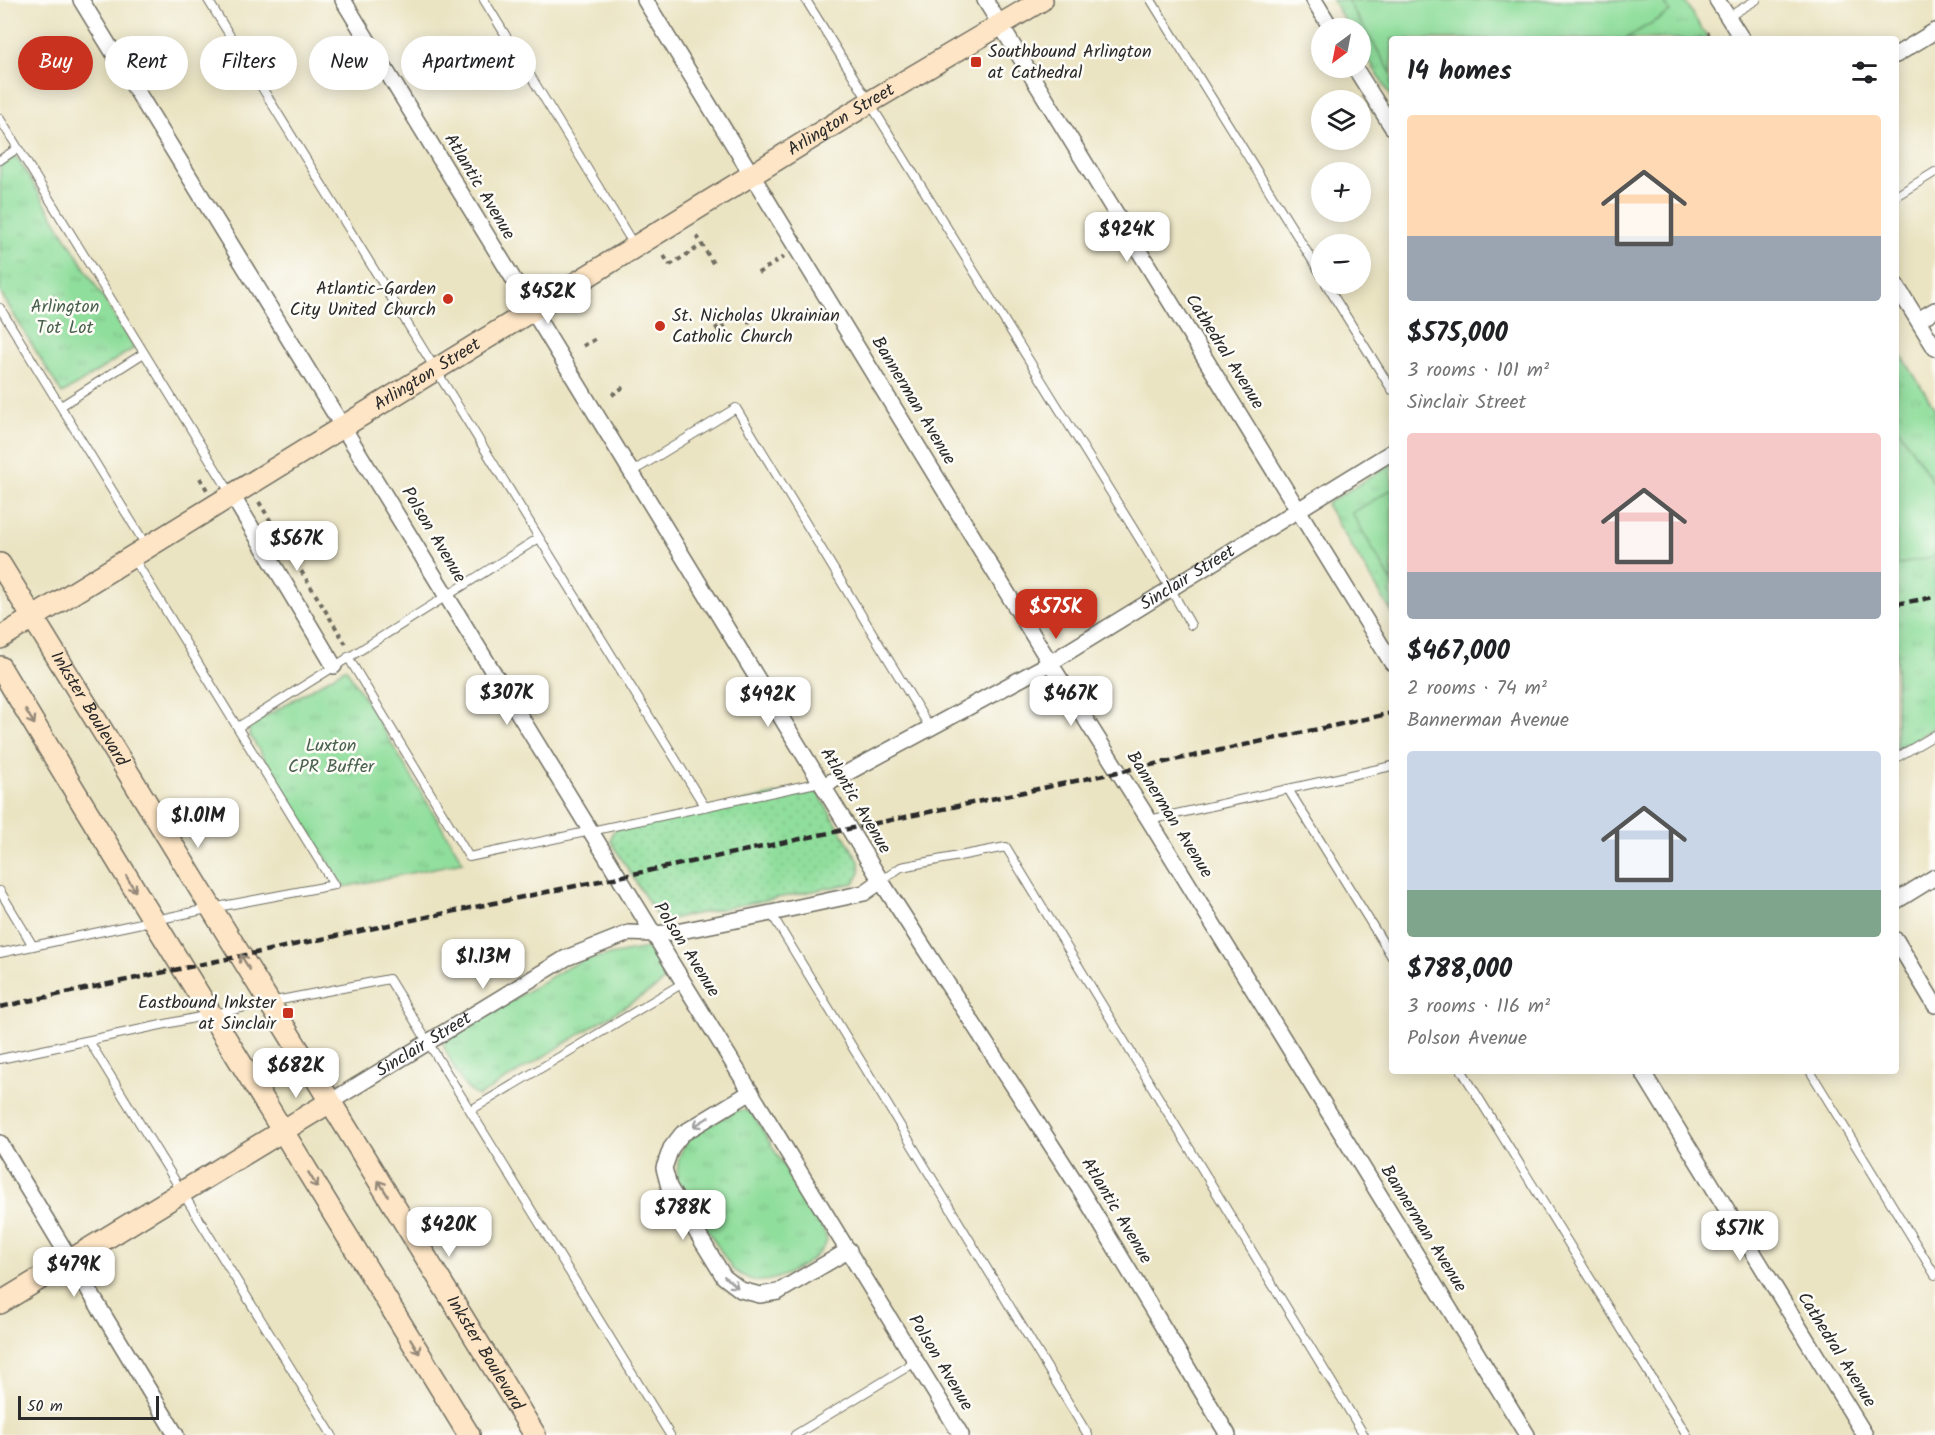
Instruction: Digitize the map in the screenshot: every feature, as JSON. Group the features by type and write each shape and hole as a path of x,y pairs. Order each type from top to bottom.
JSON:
{"main road":[{"name":"Arlington Street","path":"0,638 870,102 1042,0"},
{"name":"Inkster Boulevard","path":"0,564 535,1435"},
{"path":"0,667 153,921 469,1435"},
{"name":"Sinclair Street","path":"0,1303 330,1102"}],"street":[{"name":"Polson Avenue","path":"81,0 961,1435"},
{"name":"Atlantic Avenue","path":"343,0 881,881 1082,1191 1228,1435"},
{"name":"Bannerman Avenue","path":"645,0 1050,663 1527,1435"},
{"name":"Cathedral Avenue","path":"985,0 1389,658"},
{"path":"1314,0 1325,18"},
{"path":"1718,0 1740,36"},
{"path":"1899,53 1935,31"},
{"path":"1361,78 1389,122"},
{"path":"1899,290 1935,348"},
{"path":"1918,320 1935,310"},
{"name":"Sinclair Street","path":"822,784 1050,663 1389,454"},
{"path":"240,490 334,666"},
{"path":"1899,899 1935,877"},
{"name":"Sinclair Street","path":"330,1102 566,958 629,933 676,932 771,913 864,893 881,881"},
{"path":"1899,945 1935,1005"},
{"name":"Cathedral Avenue","path":"1644,1074 1865,1435"},
{"path":"750,1092 682,1134 670,1148 664,1168 669,1187 724,1277 741,1290 760,1295 778,1292 849,1250"},
{"path":"0,1143 176,1435"}],"lane":[{"path":"208,0 705,807"},
{"path":"484,0 635,246"},
{"path":"807,0 1191,625"},
{"path":"1151,0 1311,258"},
{"path":"1728,17 1756,0"},
{"path":"0,119 144,353 240,490"},
{"path":"0,160 18,148"},
{"path":"1899,194 1935,172"},
{"path":"1332,294 1389,385"},
{"path":"0,308 61,406 238,727 334,885 212,908 0,953"},
{"path":"61,406 144,353"},
{"path":"630,473 735,408 930,728"},
{"path":"238,727 539,538"},
{"path":"350,656 469,857 822,784"},
{"path":"1899,756 1935,735"},
{"path":"1149,820 1389,767"},
{"path":"1288,789 1389,952"},
{"path":"881,881 901,867 1006,847 1364,1435"},
{"path":"0,891 33,946"},
{"path":"771,913 1088,1435"},
{"path":"0,1059 270,1002 389,980 670,1435"},
{"path":"471,1110 684,983"},
{"path":"89,1041 332,1435"},
{"path":"1464,1074 1687,1435"},
{"path":"1812,1074 1935,1275"},
{"path":"795,1435 917,1361"}],"path":[{"path":"1705,36 1710,33"},
{"path":"697,236 714,265"},
{"path":"664,256 671,266 702,245"},
{"path":"758,273 797,249"},
{"path":"714,313 717,317 712,320 718,330 728,323 721,312"},
{"path":"747,320 753,329"},
{"path":"583,346 596,339"},
{"path":"612,395 625,386"},
{"path":"240,490 350,656"}],"green space":[{"path":"1332,0 1684,0 1706,36 1389,36 1389,94 1371,64 1371,18 1343,18"},
{"path":"1347,0 1663,0 1670,12 1630,36 1389,36 1389,69 1371,39 1371,18 1358,18"},
{"name":"Arlington Tot Lot","path":"16,156 134,348 62,394 0,292 0,166"},
{"path":"1899,351 1935,409 1935,727 1899,749"},
{"path":"1899,430 1935,485 1935,556 1899,564"},
{"path":"1389,466 1389,608 1326,504"},
{"path":"1389,491 1389,577 1352,513"},
{"name":"Luxton CPR Buffer","path":"346,668 463,862 344,887 249,734 250,726"},
{"path":"805,788 818,793 859,861 860,873 854,883 665,920 657,916 611,842 612,833 617,829"},
{"path":"646,948 659,961 664,970 666,978 657,987 479,1096 467,1089 444,1047 445,1040 568,967 584,960"},
{"path":"737,1110 748,1111 753,1115 825,1233 827,1241 816,1256 807,1263 787,1274 766,1281 750,1279 732,1269 679,1184 677,1169 679,1156 692,1137"}],"railway":[{"path":"1899,603 1935,597"},
{"path":"0,1007 1389,714"}],"place":[{"name":"Southbound Arlington at Cathedral","path":"976,62"},
{"name":"Atlantic-Garden City United Church","path":"448,299"},
{"name":"St. Nicholas Ukrainian Catholic Church","path":"660,326"},
{"name":"Eastbound Inkster at Sinclair","path":"288,1013"}]}
